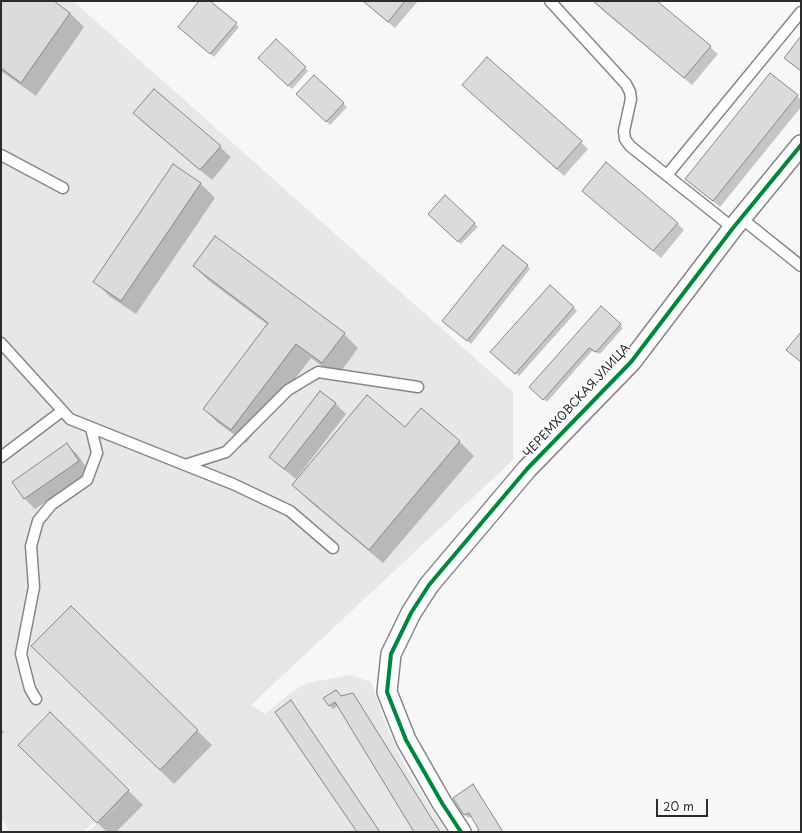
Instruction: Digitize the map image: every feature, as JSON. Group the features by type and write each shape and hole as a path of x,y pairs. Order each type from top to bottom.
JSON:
{"street":[{"name":"ЧЕРЕМХОВСКАЯ УЛИЦА","path":"461,832 406,740 387,692 391,654 411,613 429,585 527,469 631,362 737,223 801,145"}],"lane":[{"path":"550,1 626,84 630,92 631,99 624,131 625,139 630,146 667,175 801,266"},
{"path":"667,175 801,12"},
{"path":"1,156 63,188"},
{"path":"1,343 70,419 233,484 290,511 333,548"},
{"path":"185,465 226,452 288,390 318,372 418,387"},
{"path":"1,457 62,410"},
{"path":"36,699 30,689 21,654 34,587 30,546 38,521 51,505 87,480 98,453 91,428"}],"shaded area":[{"path":"1,1 73,1 513,392 513,460 251,705 82,832 10,832 1,819"},
{"path":"121,563 209,665 202,680 230,699 356,564 370,582 251,705 265,714 346,832 87,832 211,728 94,596"},
{"path":"351,675 371,682 386,726 408,771 446,832 346,832 265,714 288,695 306,683"}],"building":[{"path":"1,1 54,1 70,13 21,83 1,68"},
{"path":"199,1 210,1 237,23 210,54 178,27"},
{"path":"363,1 405,1 388,22"},
{"path":"593,1 657,1 711,46 684,78"},
{"path":"801,36 801,71 784,58"},
{"path":"276,39 306,67 288,86 258,58"},
{"path":"487,57 582,141 557,169 462,85"},
{"path":"770,73 798,95 713,201 685,179"},
{"path":"314,75 344,103 326,122 296,94"},
{"path":"154,89 221,146 200,170 133,113"},
{"path":"606,162 678,223 653,251 582,191"},
{"path":"173,164 201,183 121,301 93,282"},
{"path":"445,195 475,223 458,242 428,214"},
{"path":"215,236 345,333 322,363 296,344 231,430 203,409 268,323 193,266"},
{"path":"503,245 528,265 467,341 442,321"},
{"path":"550,285 574,307 515,374 490,352"},
{"path":"601,306 621,324 596,352 589,348 543,400 529,387"},
{"path":"801,332 801,362 786,350"},
{"path":"320,391 336,403 284,469 269,457"},
{"path":"367,395 405,427 421,408 460,441 369,550 292,485"},
{"path":"67,443 79,461 24,499 12,482"},
{"path":"71,606 198,730 160,770 31,646"},
{"path":"336,690 341,696 353,693 440,832 414,832 335,702 329,706 323,698"},
{"path":"291,700 380,832 357,832 275,712"},
{"path":"50,712 129,790 97,823 18,745"},
{"path":"473,784 503,832 476,832 479,830 469,813 464,815 453,798"}],"cycle path":[{"path":"461,832 442,803 406,740 387,692 391,654 411,613 429,585 527,469 631,362 733,228 801,145"}]}
